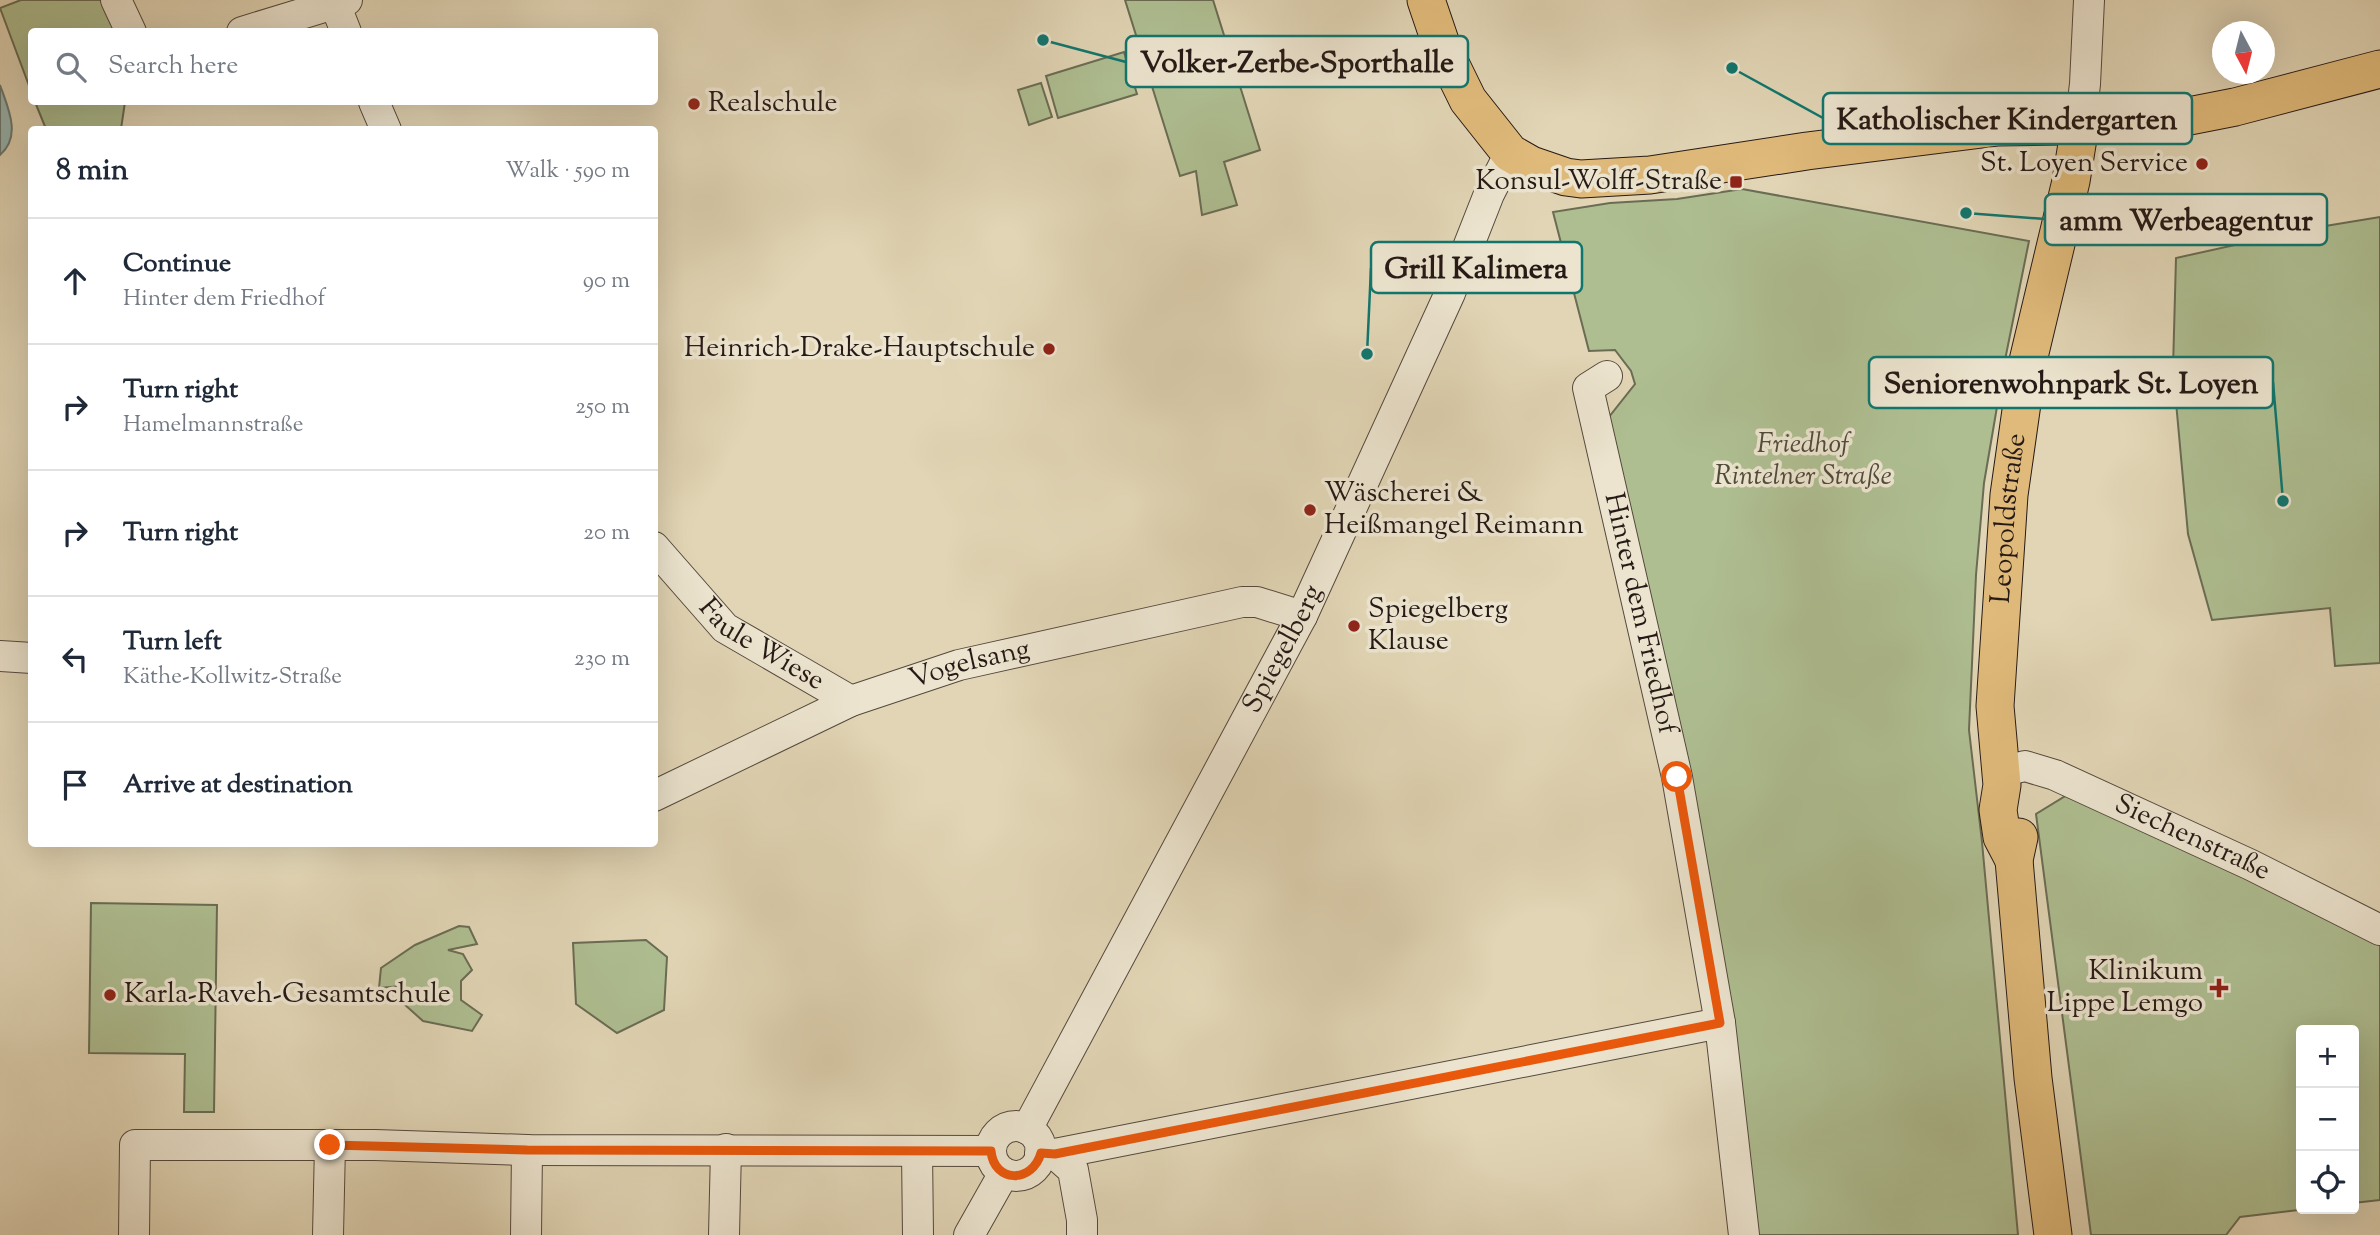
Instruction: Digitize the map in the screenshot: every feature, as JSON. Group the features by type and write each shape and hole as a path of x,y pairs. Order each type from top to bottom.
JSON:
{"main road":[{"path":"1426,0 1442,47 1468,100 1510,153 1531,165 1566,177 1581,179 1650,175 1807,151 1998,127 2122,125 2235,107 2380,69"},
{"name":"Leopoldstraße","path":"2001,779 1995,706 2009,495 2028,361 2071,181 2080,127"},
{"path":"2001,779 2014,800 2020,833 2014,860 2033,1078 2053,1235"}],"street":[{"path":"116,0 129,28"},
{"name":"Leopoldstraße","path":"2080,127 2090,0"},
{"path":"255,28 341,2 345,28"},
{"path":"375,105 384,126"},
{"name":"Spiegelberg","path":"1041,1145 1302,615 1450,293 1489,194 1510,153"},
{"name":"Hinter dem Friedhof","path":"1607,376 1588,388 1677,777 1720,1023 1744,1235"},
{"name":"Faule Wiese","path":"658,552 725,628 851,701"},
{"name":"Vogelsang","path":"658,794 851,701 959,665 1242,602 1257,602 1302,615"},
{"path":"0,656 28,659"},
{"name":"Siechenstraße","path":"2001,779 2025,766 2056,775 2251,865 2380,930"},
{"path":"1041,1145 1720,1023"},
{"path":"969,1235 997,1162 993,1139 1008,1127 1018,1126 1073,1170 1082,1235"},
{"path":"134,1235 135,1145 918,1151 997,1162 1012,1176 1028,1173 1038,1161 1041,1145"},
{"path":"328,1235 330,1145"},
{"path":"724,1235 726,1149"},
{"path":"526,1235 527,1150"},
{"path":"918,1151 918,1235"}],"green space":[{"path":"21,0 103,0 113,28 28,28 28,83 0,8"},
{"path":"1125,0 1213,0 1260,150 1224,162 1237,205 1202,215 1196,171 1180,176"},
{"path":"1124,52 1137,94 1058,118 1046,76"},
{"path":"1041,83 1052,117 1029,125 1018,90"},
{"path":"36,105 125,105 121,126 45,126"},
{"name":"Friedhof Rintelner Straße","path":"1742,189 2029,241 1984,483 1976,575 1969,730 1982,842 2018,1235 1757,1235 1605,422 1635,384 1631,371 1615,350 1589,351 1553,212"},
{"path":"2380,217 2380,663 2335,666 2330,608 2212,620 2188,534 2173,369 2176,258 2307,229"},
{"name":"Klinikum Lippe Lemgo","path":"2072,792 2380,945 2380,1200 2359,1202 2359,1025 2296,1025 2296,1210 2240,1217 2226,1235 2091,1235 2036,814"},
{"path":"91,903 217,905 214,1112 184,1112 185,1054 89,1053"},
{"path":"459,926 469,927 477,944 448,950 463,954 472,970 461,981 461,1000 482,1015 472,1031 423,1021 404,1004 401,986 379,988 381,968 415,945"},
{"path":"646,940 667,957 664,1010 617,1033 576,1004 573,943"}],"water":[{"path":"0,85 12,131 7,147 0,155"}],"place":[{"name":"Volker-Zerbe-Sporthalle","path":"1043,40"},
{"name":"Katholischer Kindergarten","path":"1732,68"},
{"name":"Realschule","path":"694,104"},
{"name":"St. Loyen Service","path":"2202,164"},
{"name":"Konsul-Wolff-Straße","path":"1736,182"},
{"name":"amm Werbeagentur","path":"1966,213"},
{"name":"Heinrich-Drake-Hauptschule","path":"1049,349"},
{"name":"Grill Kalimera","path":"1367,354"},
{"name":"Seniorenwohnpark St. Loyen","path":"2283,501"},
{"name":"Wäscherei & Heißmangel Reimann","path":"1310,510"},
{"name":"Spiegelberg Klause","path":"1354,626"},
{"name":"Klinikum Lippe Lemgo","path":"2219,988"},
{"name":"Karla-Raveh-Gesamtschule","path":"110,995"}],"route":[{"path":"330,1145 527,1150 991,1151 996,1167 1012,1176 1020,1176 1034,1168 1041,1153 1055,1154 1720,1023 1677,777"}]}
